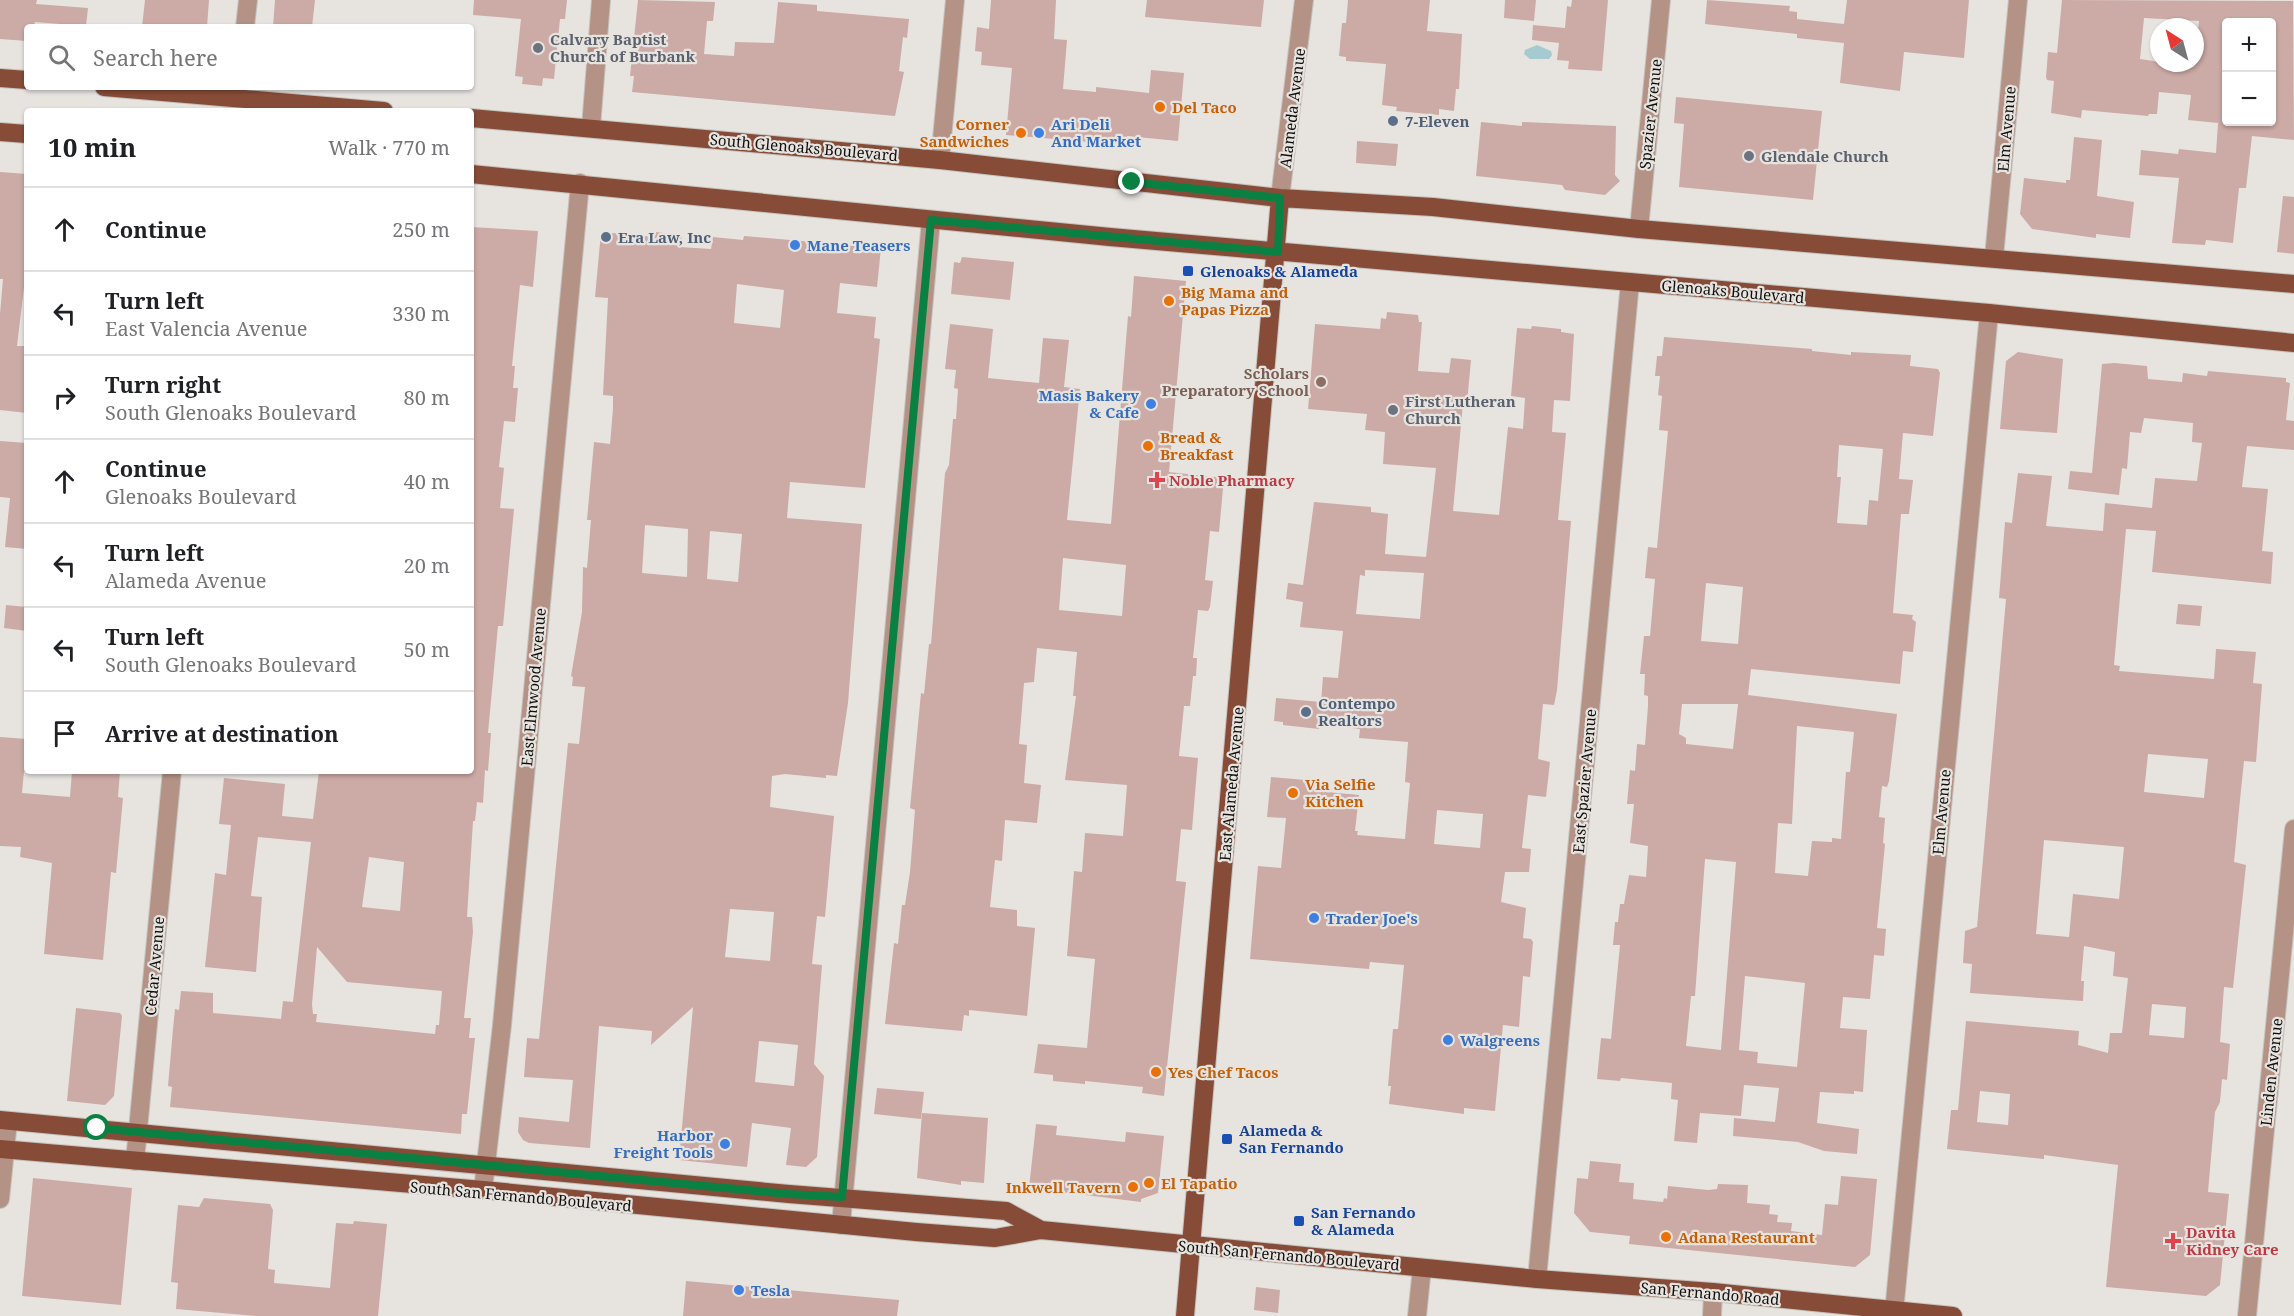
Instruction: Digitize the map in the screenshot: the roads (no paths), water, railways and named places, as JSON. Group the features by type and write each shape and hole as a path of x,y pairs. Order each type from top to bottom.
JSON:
{"main road":[{"path":"0,78 24,80"},
{"path":"172,90 239,93 360,108"},
{"name":"South Glenoaks Boulevard","path":"474,118 940,160 1280,198"},
{"path":"0,132 24,134"},
{"path":"474,174 580,183 931,220"},
{"path":"1280,198 1441,207 1639,229 1994,257 2294,284"},
{"name":"Alameda Avenue","path":"1278,252 1280,198"},
{"name":"Glenoaks Boulevard","path":"931,220 1278,252 1989,312 2294,342"},
{"name":"East Alameda Avenue","path":"1185,1316 1278,252"},
{"name":"South San Fernando Boulevard","path":"4,1120 1006,1211 1041,1230"},
{"name":"South San Fernando Boulevard","path":"2,1149 483,1190 995,1238 1041,1230 1537,1279"},
{"name":"San Fernando Road","path":"1537,1279 1713,1292 1894,1312 1953,1316"}],"street":[{"path":"245,24 248,0"},
{"path":"591,128 601,0"},
{"path":"940,160 955,0"},
{"name":"Alameda Avenue","path":"1280,198 1304,0"},
{"name":"Spazier Avenue","path":"1639,229 1661,0"},
{"name":"Elm Avenue","path":"1994,257 2018,0"},
{"name":"East Elmwood Avenue","path":"483,1190 580,183"},
{"path":"841,1225 931,220"},
{"name":"East Spazier Avenue","path":"1537,1279 1630,282"},
{"name":"Elm Avenue","path":"1894,1312 1989,312"},
{"name":"Cedar Avenue","path":"135,1161 172,774"},
{"name":"Linden Avenue","path":"2247,1316 2294,829"},
{"path":"0,1199 4,1120"},
{"path":"1417,1316 1422,1268"},
{"path":"1712,1316 1713,1292"}],"water":[{"path":"1537,45 1551,51 1552,55 1549,59 1530,59 1524,54 1525,50"}],"place":[{"name":"Calvary Baptist Church of Burbank","path":"538,48"},
{"name":"Del Taco","path":"1160,107"},
{"name":"7-Eleven","path":"1393,121"},
{"name":"Corner Sandwiches","path":"1021,133"},
{"name":"Ari Deli And Market","path":"1039,133"},
{"name":"Glendale Church","path":"1749,156"},
{"name":"Era Law, Inc","path":"606,237"},
{"name":"Mane Teasers","path":"795,245"},
{"name":"Glenoaks & Alameda","path":"1188,271"},
{"name":"Big Mama and Papas Pizza","path":"1169,301"},
{"name":"Scholars Preparatory School","path":"1321,382"},
{"name":"Masis Bakery & Cafe","path":"1151,404"},
{"name":"First Lutheran Church","path":"1393,410"},
{"name":"Bread & Breakfast","path":"1148,446"},
{"name":"Noble Pharmacy","path":"1157,480"},
{"name":"Contempo Realtors","path":"1306,712"},
{"name":"Via Selfie Kitchen","path":"1293,793"},
{"name":"Trader Joe's","path":"1314,918"},
{"name":"Walgreens","path":"1448,1040"},
{"name":"Yes Chef Tacos","path":"1156,1072"},
{"name":"Alameda & San Fernando","path":"1227,1139"},
{"name":"Harbor Freight Tools","path":"725,1144"},
{"name":"El Tapatio","path":"1149,1183"},
{"name":"Inkwell Tavern","path":"1133,1187"},
{"name":"San Fernando & Alameda","path":"1299,1221"},
{"name":"Adana Restaurant","path":"1666,1237"},
{"name":"Davita Kidney Care","path":"2173,1241"},
{"name":"Tesla","path":"739,1290"}]}
